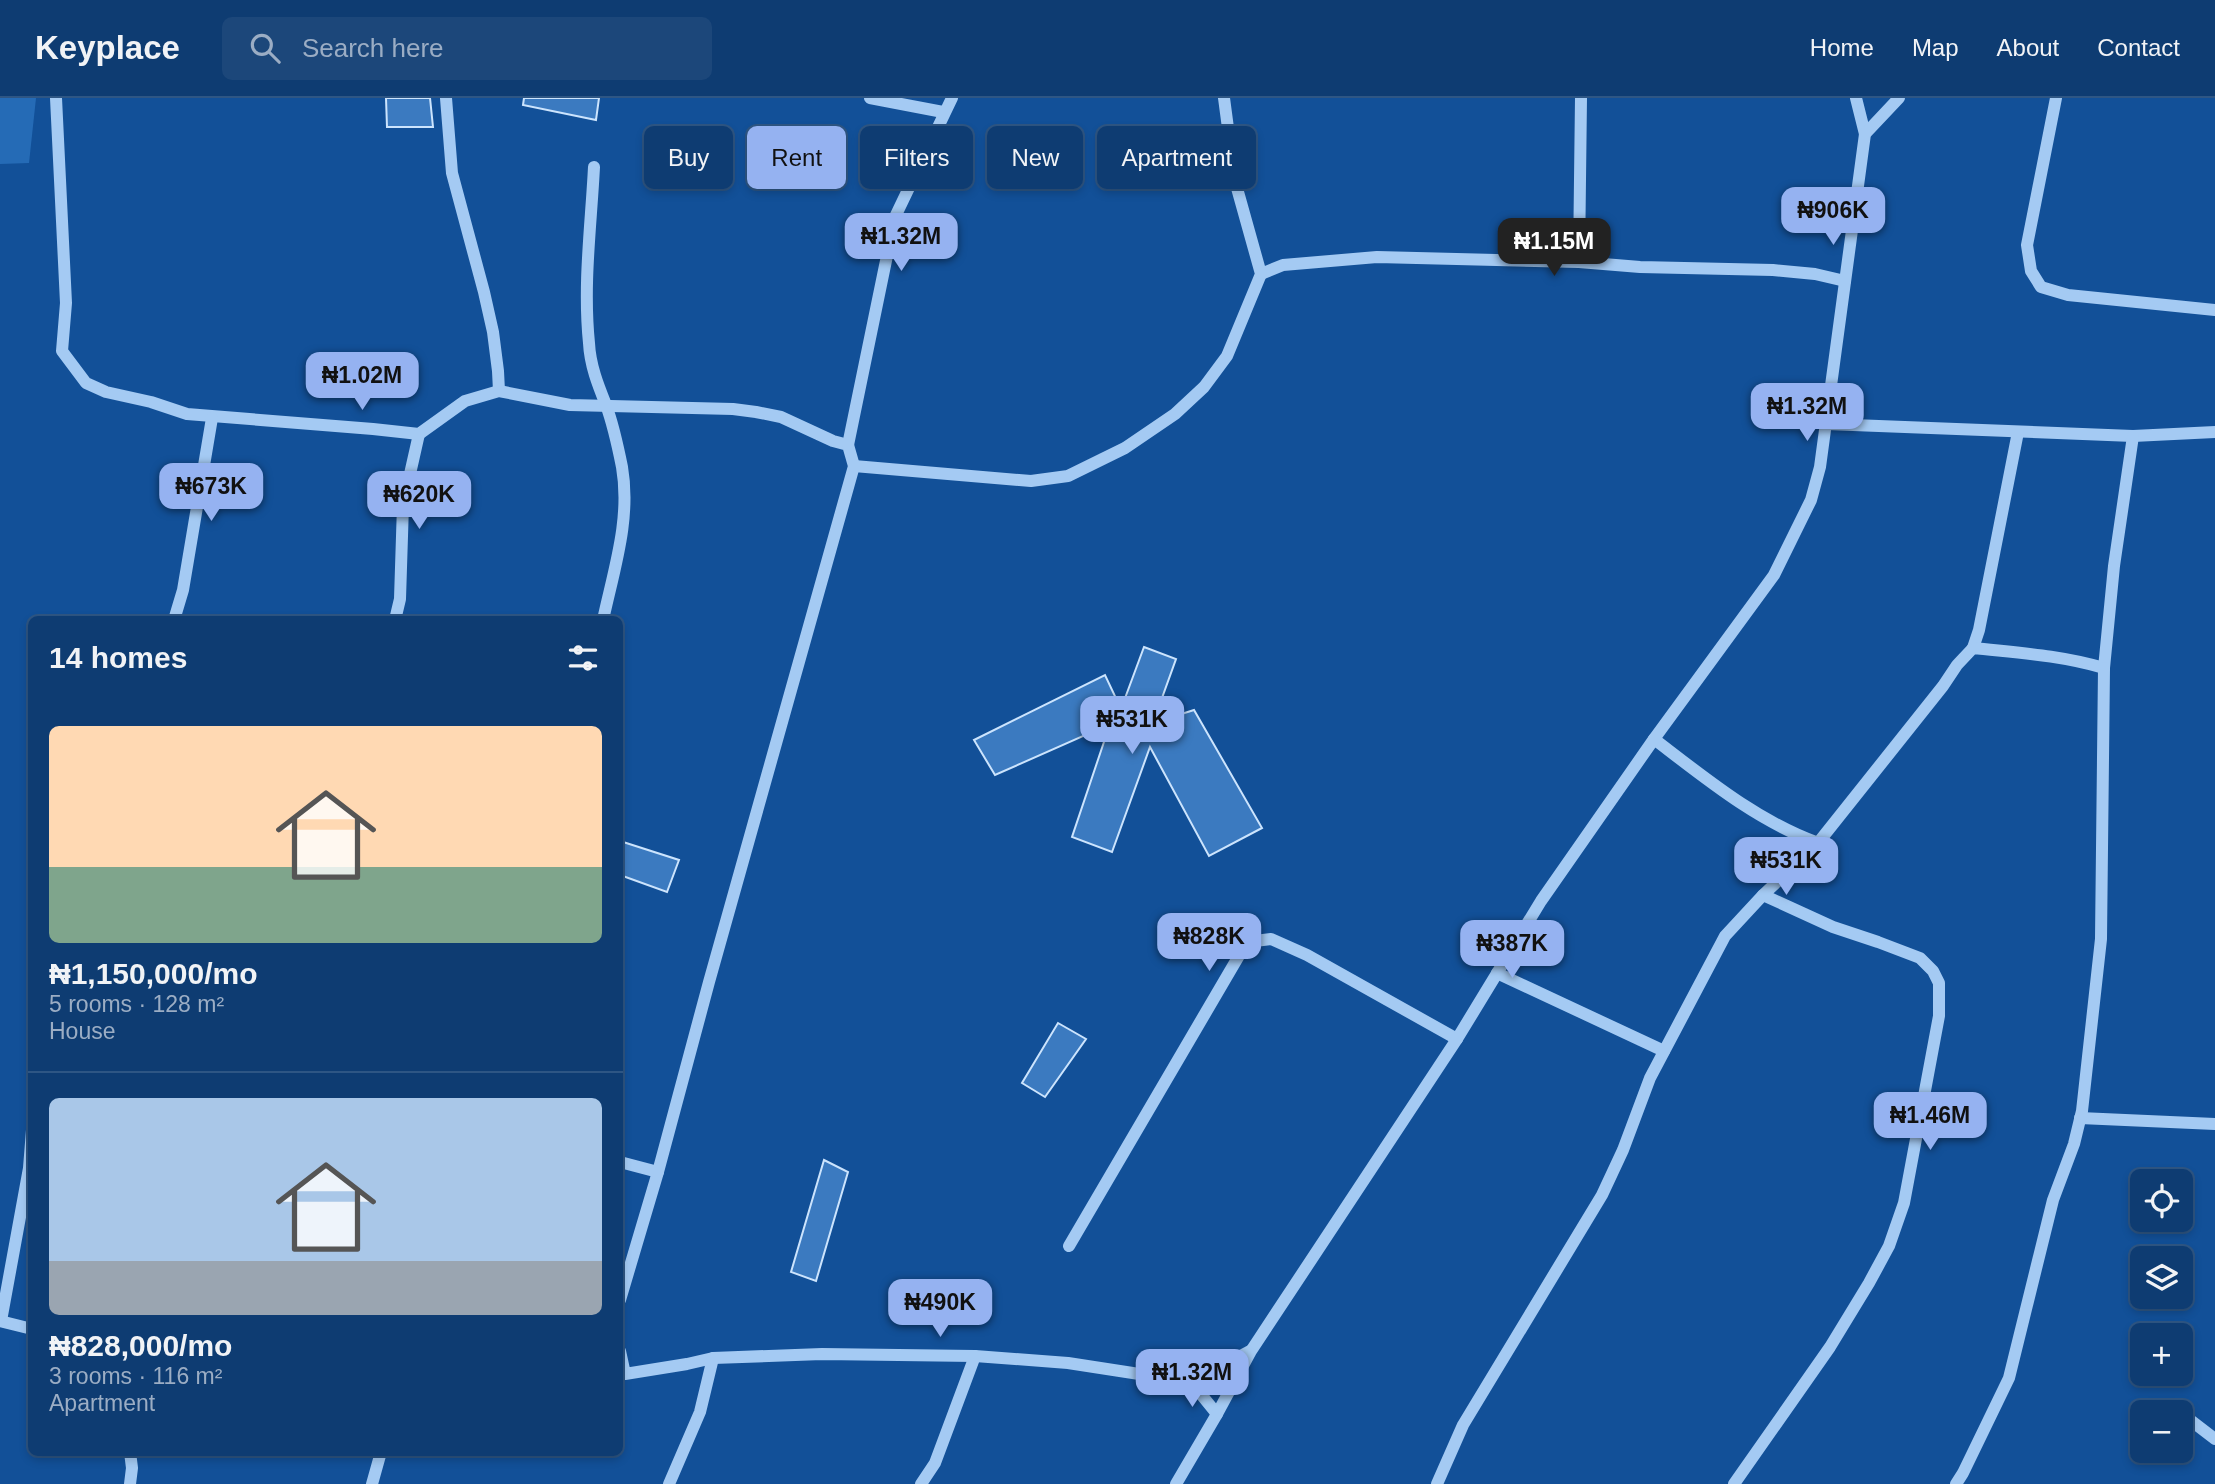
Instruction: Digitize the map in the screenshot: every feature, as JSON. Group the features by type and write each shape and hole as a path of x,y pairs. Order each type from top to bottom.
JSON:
{"street":[{"path":"56,98 66,303 62,351 86,383 106,392 212,418 373,429 419,435"},
{"path":"446,98 452,173 484,292 495,345 499,391"},
{"path":"870,98 943,113"},
{"path":"623,1290 854,466 848,445 895,217 952,98"},
{"path":"854,466 1031,481 1068,476 1125,448 1175,414 1204,387 1227,356 1261,274 1235,181 1224,98"},
{"path":"1579,262 1581,98"},
{"path":"1176,1484 1251,1351 1457,1040 1541,901 1654,739 1774,575 1811,500 1827,424 1865,134 1856,98"},
{"path":"1865,134 1899,98"},
{"path":"2056,98 2028,245 2031,271 2041,287 2068,295 2215,310"},
{"path":"594,167 590,247 585,283 589,346 596,381 607,407 622,466 625,509 604,616"},
{"path":"1261,274 1283,265 1377,257 1773,270 1815,274 1845,281"},
{"path":"396,616 400,599 403,505 419,435 465,401 499,391 570,405 733,409 789,420 833,441 848,445"},
{"path":"175,616 183,590 212,418"},
{"path":"1827,424 2133,436 2215,432"},
{"path":"1437,1484 1463,1425 1602,1195 1623,1150 1650,1078 1725,936 1763,895 1818,843 1973,648 1979,630 2018,432"},
{"path":"1956,1484 1964,1473 2009,1378 2053,1200 2074,1144 2080,1118 2101,939 2104,668 2114,566 2133,436"},
{"path":"1973,648 2072,659 2104,668"},
{"path":"1654,739 1729,796 1793,834 1818,843"},
{"path":"1734,1484 1830,1347 1889,1246 1904,1203 1939,1016 1939,983 1933,971 1920,958 1833,928 1763,895"},
{"path":"1069,1246 1247,942 1271,939 1284,944 1457,1040"},
{"path":"1497,973 1664,1051"},
{"path":"2080,1118 2215,1124"},
{"path":"623,1163 658,1172"},
{"path":"28,1173 0,1321 28,1328"},
{"path":"623,1374 713,1358 822,1354 975,1356 1068,1363 1191,1382 1251,1351"},
{"path":"921,1484 935,1463 975,1356"},
{"path":"669,1484 700,1412 713,1358"},
{"path":"1191,1382 1217,1414"},
{"path":"2193,1422 2215,1439"},
{"path":"130,1456 131,1484"},
{"path":"372,1484 380,1456"}],"shaded area":[{"path":"0,98 36,98 29,163 0,164"}],"building":[{"path":"386,98 430,98 433,127 387,127"},
{"path":"524,98 599,98 596,120 523,105"},
{"path":"1144,647 1176,659 1153,723 1194,710 1262,828 1209,856 1150,747 1112,852 1072,837 1110,724 995,775 974,740 1105,675 1121,709"},
{"path":"623,842 679,860 667,892 623,876"},
{"path":"1058,1023 1086,1039 1045,1097 1022,1083"},
{"path":"824,1160 848,1172 816,1281 791,1272"}]}
